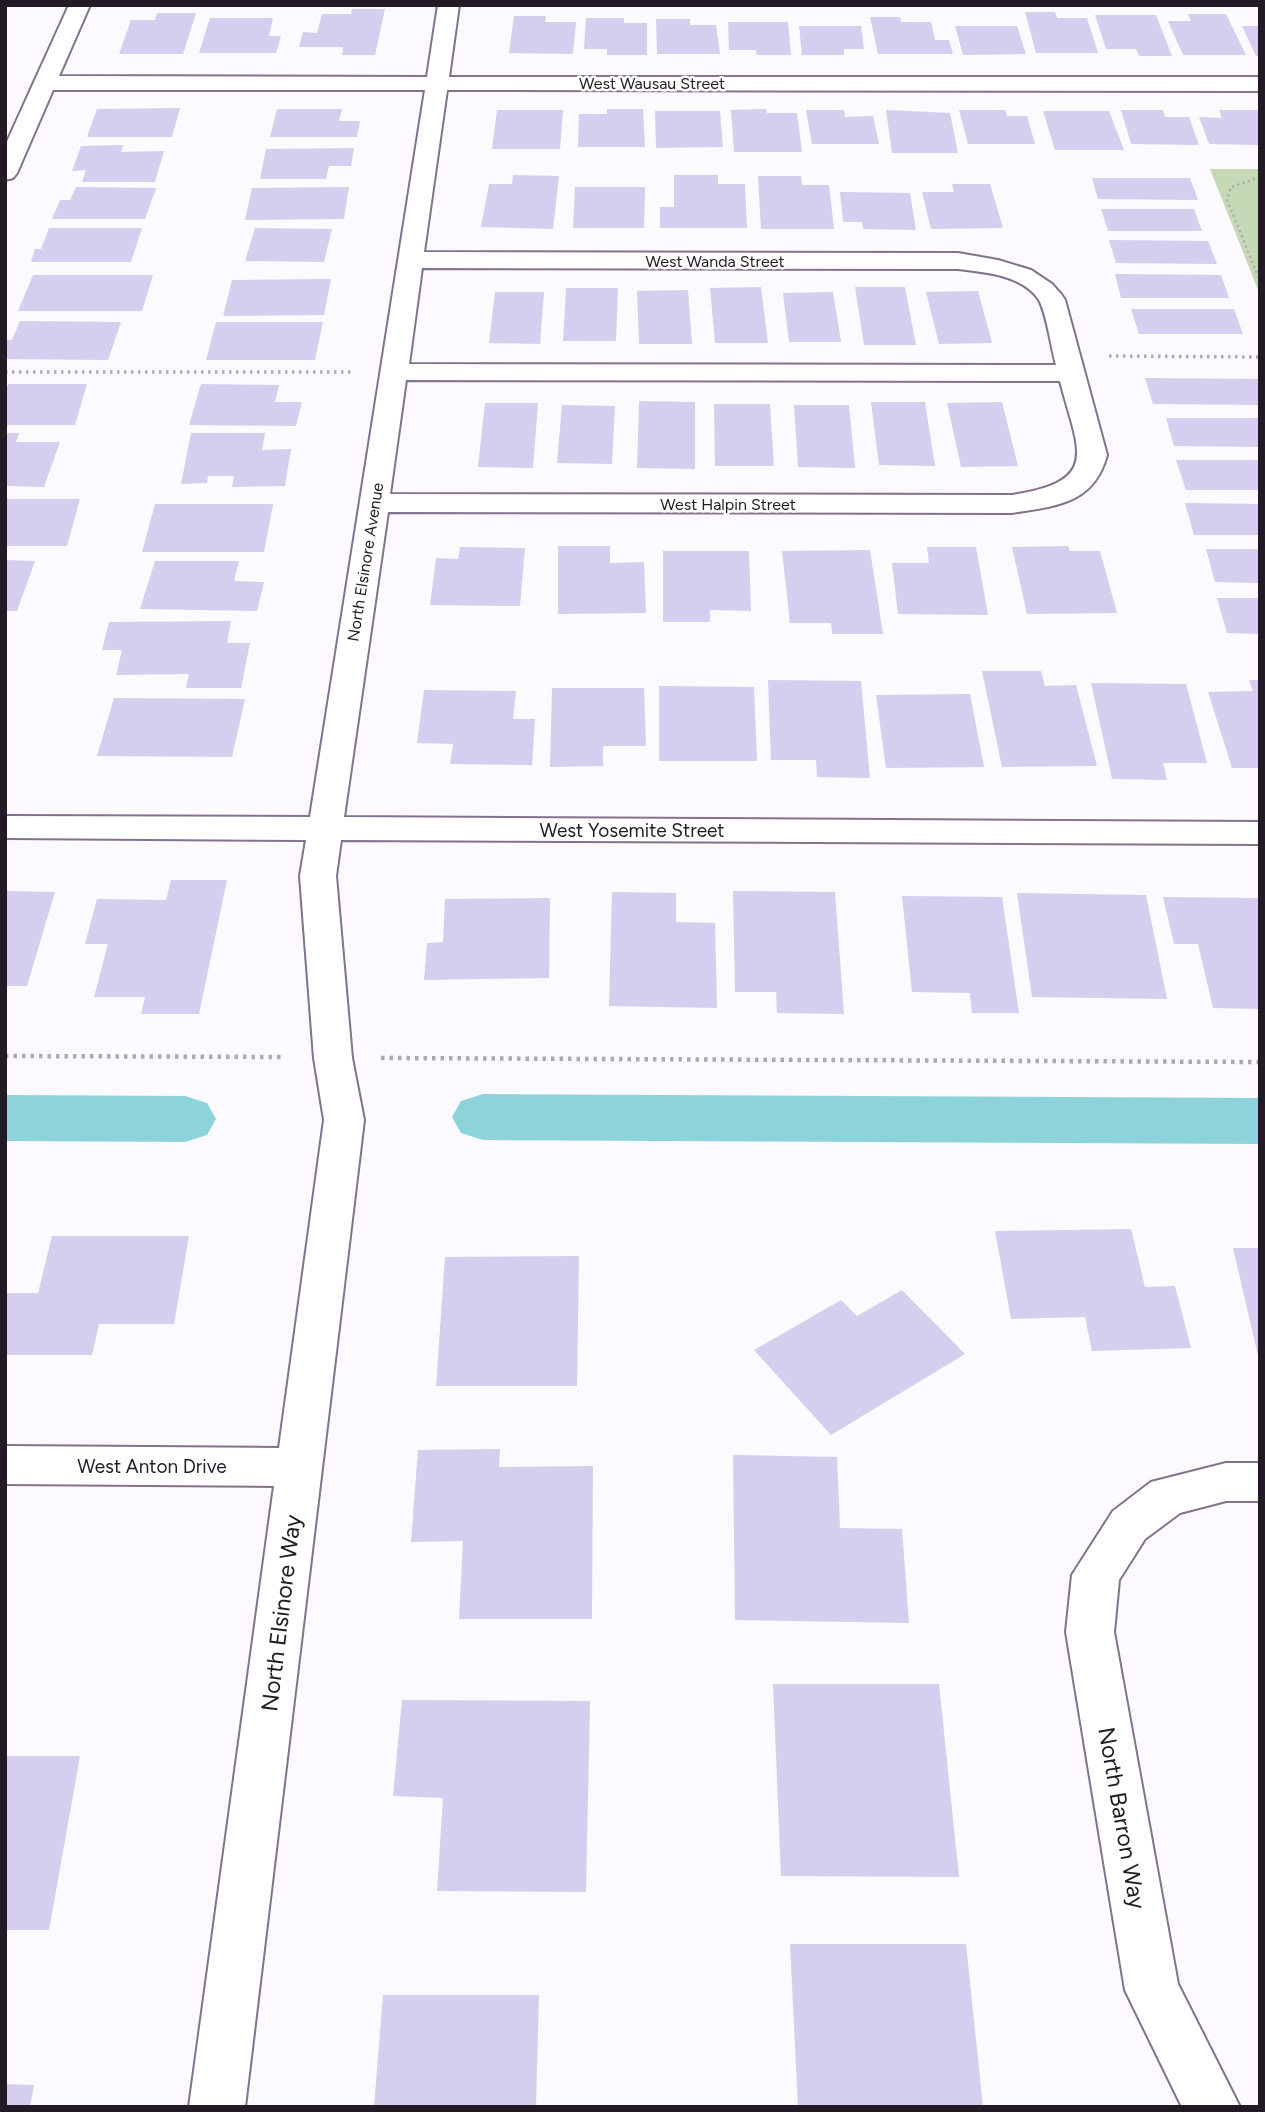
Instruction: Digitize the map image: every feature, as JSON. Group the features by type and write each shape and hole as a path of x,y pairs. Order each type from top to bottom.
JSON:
{"street":[{"path":"5,173 80,5"},
{"name":"North Elsinore Avenue","path":"344,1120 333,1058 318,876 449,5"},
{"name":"West Wausau Street","path":"45,83 1260,84"},
{"name":"West Wanda Street","path":"411,260 958,261 1019,273 1042,286 1052,300 1069,364"},
{"path":"394,372 1069,364"},
{"name":"West Halpin Street","path":"374,503 1012,504 1053,497 1078,486 1090,471 1093,455 1069,364"},
{"name":"West Yosemite Street","path":"5,827 1260,833"},
{"name":"North Elsinore Way","path":"217,2107 344,1120"},
{"name":"West Anton Drive","path":"5,1465 300,1467"},
{"name":"North Barron Way","path":"1212,2107 1152,1990 1090,1632 1096,1575 1129,1525 1167,1496 1226,1482 1260,1482"}],"path":[{"path":"1260,177 1231,187 1227,200 1260,281"},
{"path":"1069,364 1260,356"},
{"path":"5,372 394,372"},
{"path":"5,1056 1260,1062"}],"green space":[{"path":"1210,169 1260,169 1260,295"}],"building":[{"path":"352,9 385,9 375,55 342,55 343,47 299,47 303,32 317,33 322,14 351,14"},
{"path":"1025,12 1055,12 1057,18 1087,18 1098,53 1036,53"},
{"path":"157,13 196,13 183,54 119,54 131,20 155,20"},
{"path":"1188,14 1226,14 1246,55 1183,55 1168,21 1191,21"},
{"path":"1095,15 1156,15 1172,56 1139,56 1136,49 1106,49"},
{"path":"514,16 546,16 545,22 576,22 573,54 509,53"},
{"path":"870,17 900,17 901,22 931,22 935,40 949,40 953,54 878,54"},
{"path":"210,18 273,18 269,36 281,36 276,53 199,53"},
{"path":"586,18 624,18 624,23 647,23 647,55 607,55 607,49 584,49"},
{"path":"656,19 690,19 690,25 716,25 720,54 657,54"},
{"path":"728,22 788,22 791,55 757,55 756,50 729,50"},
{"path":"799,26 861,26 864,49 844,49 844,55 802,55"},
{"path":"955,26 1017,26 1026,54 963,55"},
{"path":"1242,26 1260,26 1260,56 1256,56"},
{"path":"180,108 172,137 87,137 97,109"},
{"path":"277,109 342,109 339,121 360,121 357,137 270,137"},
{"path":"607,109 643,109 645,147 578,147 579,114 607,114"},
{"path":"766,109 767,113 797,113 802,152 734,152 731,110"},
{"path":"497,110 563,110 560,149 492,149"},
{"path":"806,110 844,110 845,117 873,116 879,144 812,144"},
{"path":"886,110 950,113 958,153 892,153"},
{"path":"959,110 1005,110 1007,116 1027,116 1035,144 968,144"},
{"path":"1121,110 1163,110 1165,117 1189,117 1199,145 1131,144"},
{"path":"1219,110 1260,110 1260,145 1209,144 1199,117 1222,118"},
{"path":"655,111 720,111 723,147 656,148"},
{"path":"1043,111 1109,111 1124,150 1055,150"},
{"path":"123,145 121,152 164,151 155,182 82,182 86,170 72,171 81,146"},
{"path":"354,148 351,166 329,166 326,179 260,179 266,149"},
{"path":"513,175 559,176 553,229 481,227 489,184 512,184"},
{"path":"674,175 718,175 718,184 745,184 747,228 660,228 660,207 674,207"},
{"path":"758,176 801,176 802,185 829,185 834,229 761,229"},
{"path":"1092,178 1190,178 1198,200 1098,199"},
{"path":"952,184 990,184 1003,228 931,229 922,192 954,192"},
{"path":"76,187 156,188 145,219 52,219 60,200 70,200"},
{"path":"349,187 344,219 245,220 252,188"},
{"path":"575,187 645,187 644,228 573,228"},
{"path":"840,192 910,193 916,230 863,229 862,222 843,222"},
{"path":"1101,209 1194,209 1202,231 1108,231"},
{"path":"49,228 142,228 131,262 31,262 35,249 41,249"},
{"path":"255,228 332,229 324,262 245,261"},
{"path":"1109,240 1208,241 1217,264 1116,263"},
{"path":"1115,274 1221,275 1229,298 1121,298"},
{"path":"33,275 153,275 142,311 18,311"},
{"path":"331,279 324,315 223,316 232,280"},
{"path":"761,287 768,343 715,343 710,288"},
{"path":"855,287 905,287 916,345 864,345"},
{"path":"566,288 618,288 616,341 563,341"},
{"path":"688,290 692,344 639,344 637,291"},
{"path":"978,291 992,343 939,344 926,292"},
{"path":"495,292 544,292 540,344 489,343"},
{"path":"833,292 841,342 789,342 783,293"},
{"path":"1131,309 1234,309 1243,334 1139,334"},
{"path":"20,321 121,322 108,360 5,359 5,340 12,340"},
{"path":"216,322 323,322 315,360 206,360"},
{"path":"1145,378 1259,379 1260,405 1153,404"},
{"path":"8,384 87,384 75,425 5,425 5,393"},
{"path":"201,384 279,385 275,402 302,402 296,426 189,425"},
{"path":"639,401 695,402 695,469 637,468"},
{"path":"871,402 925,402 935,466 879,465"},
{"path":"1002,402 1018,466 961,467 947,403"},
{"path":"485,403 538,403 533,468 478,467"},
{"path":"714,404 770,404 774,466 715,466"},
{"path":"562,405 615,406 612,464 557,463"},
{"path":"794,405 849,405 855,468 798,467"},
{"path":"1166,418 1260,418 1260,447 1174,446"},
{"path":"5,433 19,433 16,442 60,442 44,487 5,486"},
{"path":"191,433 265,433 262,450 291,449 285,486 232,487 234,476 208,476 207,483 181,484"},
{"path":"1176,460 1260,460 1260,490 1186,490"},
{"path":"5,499 80,499 67,546 5,546"},
{"path":"1185,503 1260,504 1260,535 1194,535"},
{"path":"155,504 273,504 264,552 142,552"},
{"path":"558,546 610,546 610,563 644,562 646,613 558,614"},
{"path":"1068,546 1070,551 1100,551 1117,613 1027,614 1012,547"},
{"path":"460,547 525,548 520,606 430,605 436,558 458,559"},
{"path":"927,547 976,547 988,615 898,614 892,563 929,563"},
{"path":"1206,549 1260,549 1260,583 1215,582"},
{"path":"870,550 883,634 832,634 831,623 790,623 782,551"},
{"path":"663,551 749,551 751,611 710,610 710,622 663,622"},
{"path":"5,560 35,561 17,611 5,611"},
{"path":"155,561 239,561 234,581 264,582 257,611 140,609"},
{"path":"1217,598 1260,598 1260,634 1227,633"},
{"path":"231,621 227,643 250,643 241,688 186,688 189,674 116,675 122,650 102,650 109,622"},
{"path":"982,671 1041,671 1045,686 1076,685 1097,766 1002,767"},
{"path":"768,680 861,681 870,778 817,777 816,760 771,760"},
{"path":"1249,680 1260,680 1260,768 1232,768 1208,692 1253,691"},
{"path":"1091,683 1186,684 1207,763 1163,763 1167,780 1112,779"},
{"path":"659,686 754,687 757,761 659,761"},
{"path":"552,688 644,688 646,746 603,746 603,766 550,767"},
{"path":"424,690 516,691 513,719 535,719 532,765 450,764 453,744 417,743"},
{"path":"970,694 984,767 886,768 876,695"},
{"path":"114,698 245,699 232,757 97,756"},
{"path":"171,880 227,880 199,1014 141,1014 145,997 94,997 108,944 85,944 97,899 166,900"},
{"path":"5,891 55,892 27,986 5,986"},
{"path":"733,891 835,892 844,1014 777,1013 776,992 735,992"},
{"path":"612,892 676,893 676,922 715,923 717,1008 609,1006"},
{"path":"1017,893 1146,895 1167,999 1032,997"},
{"path":"902,896 1002,897 1019,1013 972,1013 970,993 912,992"},
{"path":"1163,897 1260,898 1260,1009 1213,1008 1198,944 1174,944"},
{"path":"550,898 549,978 424,980 427,943 443,942 445,899"},
{"path":"1131,1229 1145,1287 1175,1286 1191,1348 1092,1351 1085,1317 1011,1319 995,1231"},
{"path":"52,1236 189,1236 174,1324 99,1324 92,1355 5,1355 6,1293 38,1293"},
{"path":"1233,1248 1260,1248 1260,1360 1259,1360"},
{"path":"579,1256 577,1386 436,1386 445,1257"},
{"path":"902,1290 965,1354 831,1435 754,1350 841,1300 857,1316"},
{"path":"500,1449 499,1467 593,1466 592,1619 459,1619 463,1541 411,1542 418,1450"},
{"path":"733,1455 837,1457 840,1528 902,1529 909,1623 735,1620"},
{"path":"773,1684 939,1684 959,1877 781,1876"},
{"path":"402,1700 590,1701 586,1892 437,1891 443,1798 393,1796"},
{"path":"5,1756 80,1756 49,1930 5,1930"},
{"path":"790,1944 966,1944 983,2107 798,2107"},
{"path":"383,1995 539,1995 536,2107 374,2107"},
{"path":"5,2084 34,2085 30,2107 5,2107"}],"waterway":[{"path":"483,1117 1260,1121"},
{"path":"5,1118 185,1119"}]}
